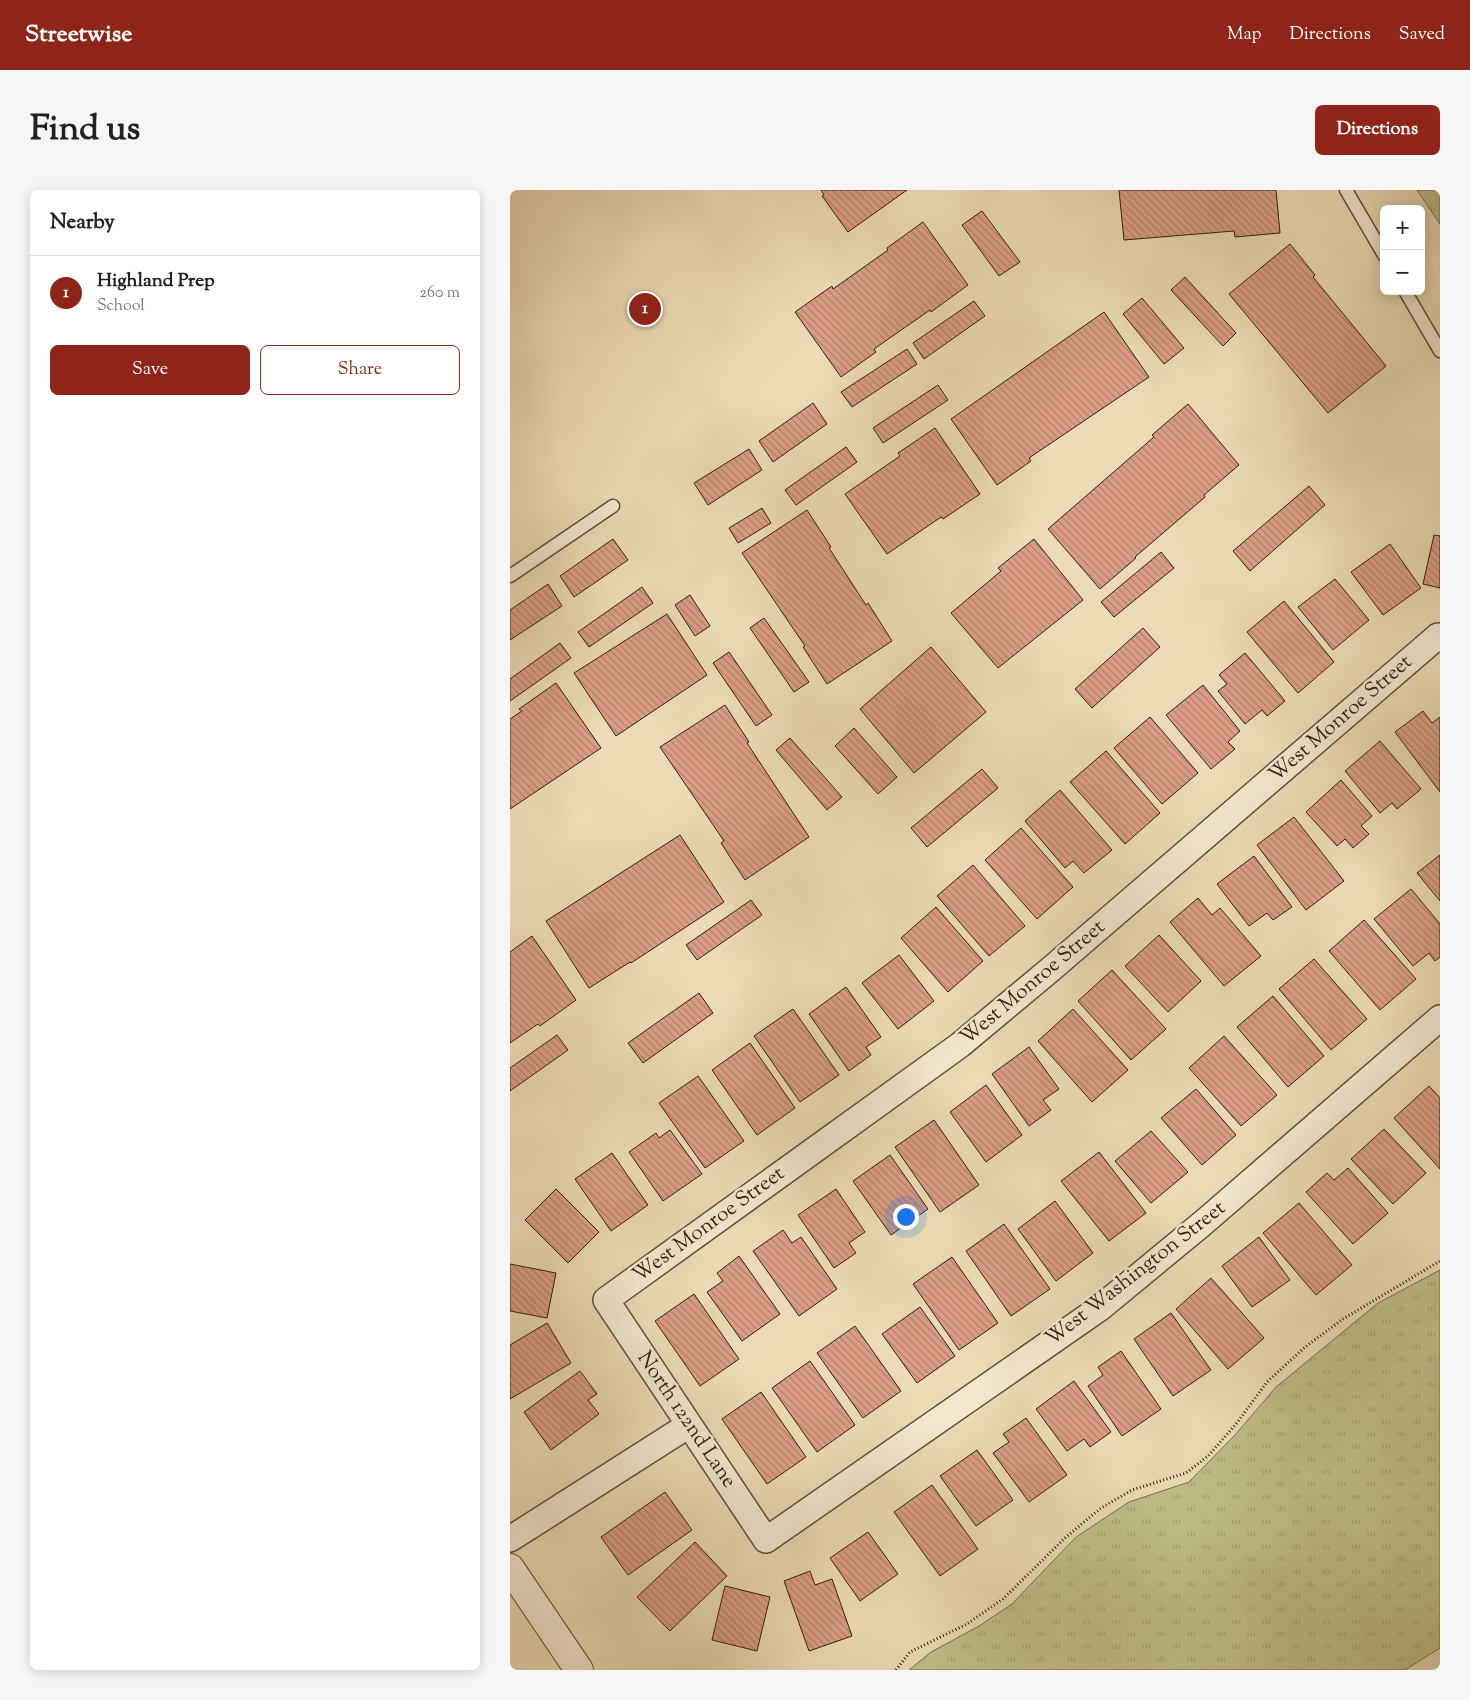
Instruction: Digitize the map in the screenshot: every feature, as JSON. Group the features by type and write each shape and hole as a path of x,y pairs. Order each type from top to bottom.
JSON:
{"street":[{"name":"West Monroe Street","path":"606,1300 960,1045 1439,638"},
{"name":"West Washington Street","path":"766,1540 1100,1308 1203,1223 1440,1018"},
{"name":"North 122nd Lane","path":"606,1300 766,1540"},
{"path":"510,1539 689,1425"},
{"path":"510,1568 579,1670"}],"lane":[{"path":"1346,190 1381,250"},
{"path":"1407,295 1440,351"},
{"path":"510,576 613,506"}],"path":[{"path":"896,1670 910,1652 967,1624 1003,1600 1066,1537 1101,1508 1132,1490 1186,1473 1208,1456 1236,1424 1267,1382 1305,1347 1343,1319 1440,1261"}],"green space":[{"path":"1417,190 1440,190 1440,224"},
{"path":"1440,1270 1440,1648 1405,1670 909,1670 931,1652 979,1626 1012,1604 1076,1537 1129,1502 1189,1482 1235,1435 1276,1387 1378,1303"}],"building":[{"path":"821,190 907,190 848,232 822,196 824,195"},
{"path":"1119,190 1276,190 1280,233 1235,237 1234,231 1124,240"},
{"path":"982,211 1020,262 999,276 962,225"},
{"path":"923,222 968,285 874,349 876,352 841,377 795,312 832,286 833,289 888,250 887,248"},
{"path":"1290,244 1315,275 1313,277 1386,366 1328,413 1229,294"},
{"path":"1185,277 1236,333 1223,346 1171,290"},
{"path":"1142,298 1184,348 1164,364 1123,314"},
{"path":"974,301 985,316 924,359 913,343"},
{"path":"1104,312 1149,377 1029,458 1031,461 997,485 951,419"},
{"path":"907,349 917,364 852,407 841,392"},
{"path":"938,385 948,400 883,443 873,428"},
{"path":"813,403 827,424 773,462 759,441"},
{"path":"1188,404 1239,465 1100,589 1048,529 1154,437 1152,435"},
{"path":"935,428 980,494 943,519 941,517 887,554 845,494 900,456 898,453"},
{"path":"846,447 857,462 796,505 785,490"},
{"path":"749,449 762,470 708,505 694,483"},
{"path":"1309,486 1325,505 1250,571 1233,551"},
{"path":"762,508 771,523 738,543 729,528"},
{"path":"807,510 831,547 829,548 892,641 827,684 803,647 805,646 742,553"},
{"path":"1434,535 1440,536 1440,588 1423,584"},
{"path":"613,539 628,560 574,597 560,576"},
{"path":"1034,539 1083,600 998,668 951,613 1001,571 998,568"},
{"path":"1390,544 1421,588 1383,615 1351,572"},
{"path":"1161,552 1174,568 1114,617 1101,602"},
{"path":"1335,579 1369,620 1333,650 1298,607"},
{"path":"548,584 562,606 510,640 510,610"},
{"path":"642,587 653,603 589,647 578,632"},
{"path":"690,595 710,626 695,636 675,605"},
{"path":"1284,601 1334,662 1298,693 1247,632"},
{"path":"667,614 707,675 616,736 574,673"},
{"path":"764,618 809,682 794,692 750,628"},
{"path":"1143,628 1160,647 1092,708 1075,689"},
{"path":"560,643 571,658 510,701 510,679"},
{"path":"931,647 986,712 914,773 860,709"},
{"path":"729,652 772,715 756,726 713,663"},
{"path":"1245,653 1285,701 1267,716 1262,710 1245,724 1218,691 1227,684 1219,675"},
{"path":"556,683 601,748 510,809 510,719 522,711 519,709"},
{"path":"1203,685 1240,731 1228,742 1235,749 1211,769 1166,715"},
{"path":"725,705 749,742 747,743 809,837 745,880 721,843 724,841 660,747"},
{"path":"1423,711 1432,723 1440,717 1440,792 1395,732"},
{"path":"1150,717 1198,773 1162,804 1114,748"},
{"path":"854,728 897,777 878,794 835,746"},
{"path":"790,738 842,797 827,810 776,750"},
{"path":"1380,741 1421,789 1397,809 1392,803 1380,813 1345,771"},
{"path":"1106,751 1160,813 1125,844 1070,782"},
{"path":"982,769 998,788 927,847 911,828"},
{"path":"1341,780 1372,816 1361,826 1369,834 1353,848 1345,839 1337,846 1306,812"},
{"path":"1060,790 1112,850 1084,873 1073,861 1065,868 1025,821"},
{"path":"1294,817 1344,881 1306,910 1257,845"},
{"path":"1021,828 1073,887 1037,919 985,860"},
{"path":"680,835 724,902 589,988 546,921"},
{"path":"1440,855 1440,901 1417,873"},
{"path":"1254,856 1292,907 1273,920 1267,913 1249,926 1217,884"},
{"path":"973,865 1025,926 989,956 937,896"},
{"path":"1411,889 1440,924 1440,957 1435,961 1429,953 1413,966 1374,919"},
{"path":"1198,898 1212,915 1220,908 1261,956 1224,986 1170,922"},
{"path":"751,900 762,915 697,960 686,945"},
{"path":"936,907 983,961 948,992 901,938"},
{"path":"1364,920 1416,979 1380,1010 1329,951"},
{"path":"1159,935 1201,981 1168,1012 1125,966"},
{"path":"532,936 576,1000 540,1026 538,1024 510,1043 510,952"},
{"path":"899,955 934,1001 898,1029 862,983"},
{"path":"1314,959 1367,1019 1331,1050 1279,989"},
{"path":"1112,970 1166,1029 1131,1060 1078,1001"},
{"path":"846,987 881,1037 866,1047 871,1055 849,1071 809,1014"},
{"path":"699,993 713,1013 643,1063 628,1043"},
{"path":"1273,996 1324,1056 1288,1087 1237,1027"},
{"path":"793,1009 839,1075 800,1102 754,1036"},
{"path":"1073,1009 1128,1070 1092,1102 1038,1041"},
{"path":"557,1035 568,1050 510,1091 510,1068"},
{"path":"1224,1036 1277,1095 1241,1126 1189,1068"},
{"path":"750,1043 795,1108 757,1135 712,1070"},
{"path":"1029,1047 1059,1089 1043,1100 1051,1110 1029,1126 992,1074"},
{"path":"698,1076 744,1141 705,1168 659,1103"},
{"path":"986,1085 1022,1135 986,1162 950,1112"},
{"path":"1429,1086 1440,1098 1440,1169 1394,1118"},
{"path":"1196,1089 1236,1135 1202,1165 1161,1118"},
{"path":"934,1120 979,1185 940,1212 895,1147"},
{"path":"1384,1129 1426,1173 1393,1204 1351,1159"},
{"path":"670,1130 702,1174 663,1201 629,1152 656,1133 659,1138"},
{"path":"1151,1131 1188,1172 1151,1203 1115,1161"},
{"path":"1099,1152 1146,1213 1109,1241 1061,1181"},
{"path":"612,1153 648,1205 611,1231 575,1179"},
{"path":"890,1155 928,1209 891,1235 853,1181"},
{"path":"1348,1168 1388,1213 1353,1244 1306,1192 1327,1173 1334,1180"},
{"path":"556,1189 599,1232 568,1263 525,1220"},
{"path":"836,1189 865,1232 849,1243 856,1253 834,1268 798,1215"},
{"path":"1055,1201 1093,1253 1056,1281 1018,1229"},
{"path":"1299,1203 1352,1265 1316,1295 1263,1233"},
{"path":"1004,1224 1050,1289 1011,1316 966,1251"},
{"path":"783,1230 792,1243 801,1237 837,1289 799,1316 753,1251"},
{"path":"1259,1237 1290,1280 1252,1307 1222,1266"},
{"path":"739,1256 780,1314 742,1341 707,1292 723,1281 717,1273"},
{"path":"952,1257 998,1323 959,1350 913,1284"},
{"path":"510,1264 556,1273 547,1318 510,1311"},
{"path":"1211,1278 1264,1338 1228,1369 1176,1309"},
{"path":"694,1294 739,1359 700,1386 655,1321"},
{"path":"920,1307 955,1356 917,1383 882,1334"},
{"path":"1171,1313 1211,1370 1173,1396 1134,1339"},
{"path":"547,1323 571,1363 510,1399 510,1345"},
{"path":"855,1326 901,1391 863,1418 817,1353"},
{"path":"1121,1351 1161,1409 1122,1436 1088,1386 1103,1375 1098,1367"},
{"path":"810,1361 855,1425 817,1452 772,1388"},
{"path":"580,1371 597,1394 588,1400 599,1414 551,1450 524,1412"},
{"path":"1074,1381 1111,1432 1090,1447 1084,1439 1067,1451 1036,1409"},
{"path":"761,1392 806,1457 767,1484 722,1419"},
{"path":"1026,1418 1067,1475 1029,1502 993,1453 1009,1442 1003,1434"},
{"path":"977,1450 1013,1500 976,1526 940,1476"},
{"path":"932,1485 978,1549 940,1576 894,1512"},
{"path":"665,1492 692,1530 628,1575 601,1537"},
{"path":"868,1532 898,1574 860,1601 830,1558"},
{"path":"695,1542 727,1576 670,1631 637,1597"},
{"path":"810,1571 815,1585 832,1579 852,1636 809,1651 784,1581"},
{"path":"725,1586 770,1597 757,1651 712,1640"}],"place":[{"name":"Highland Prep","path":"645,309"}]}
